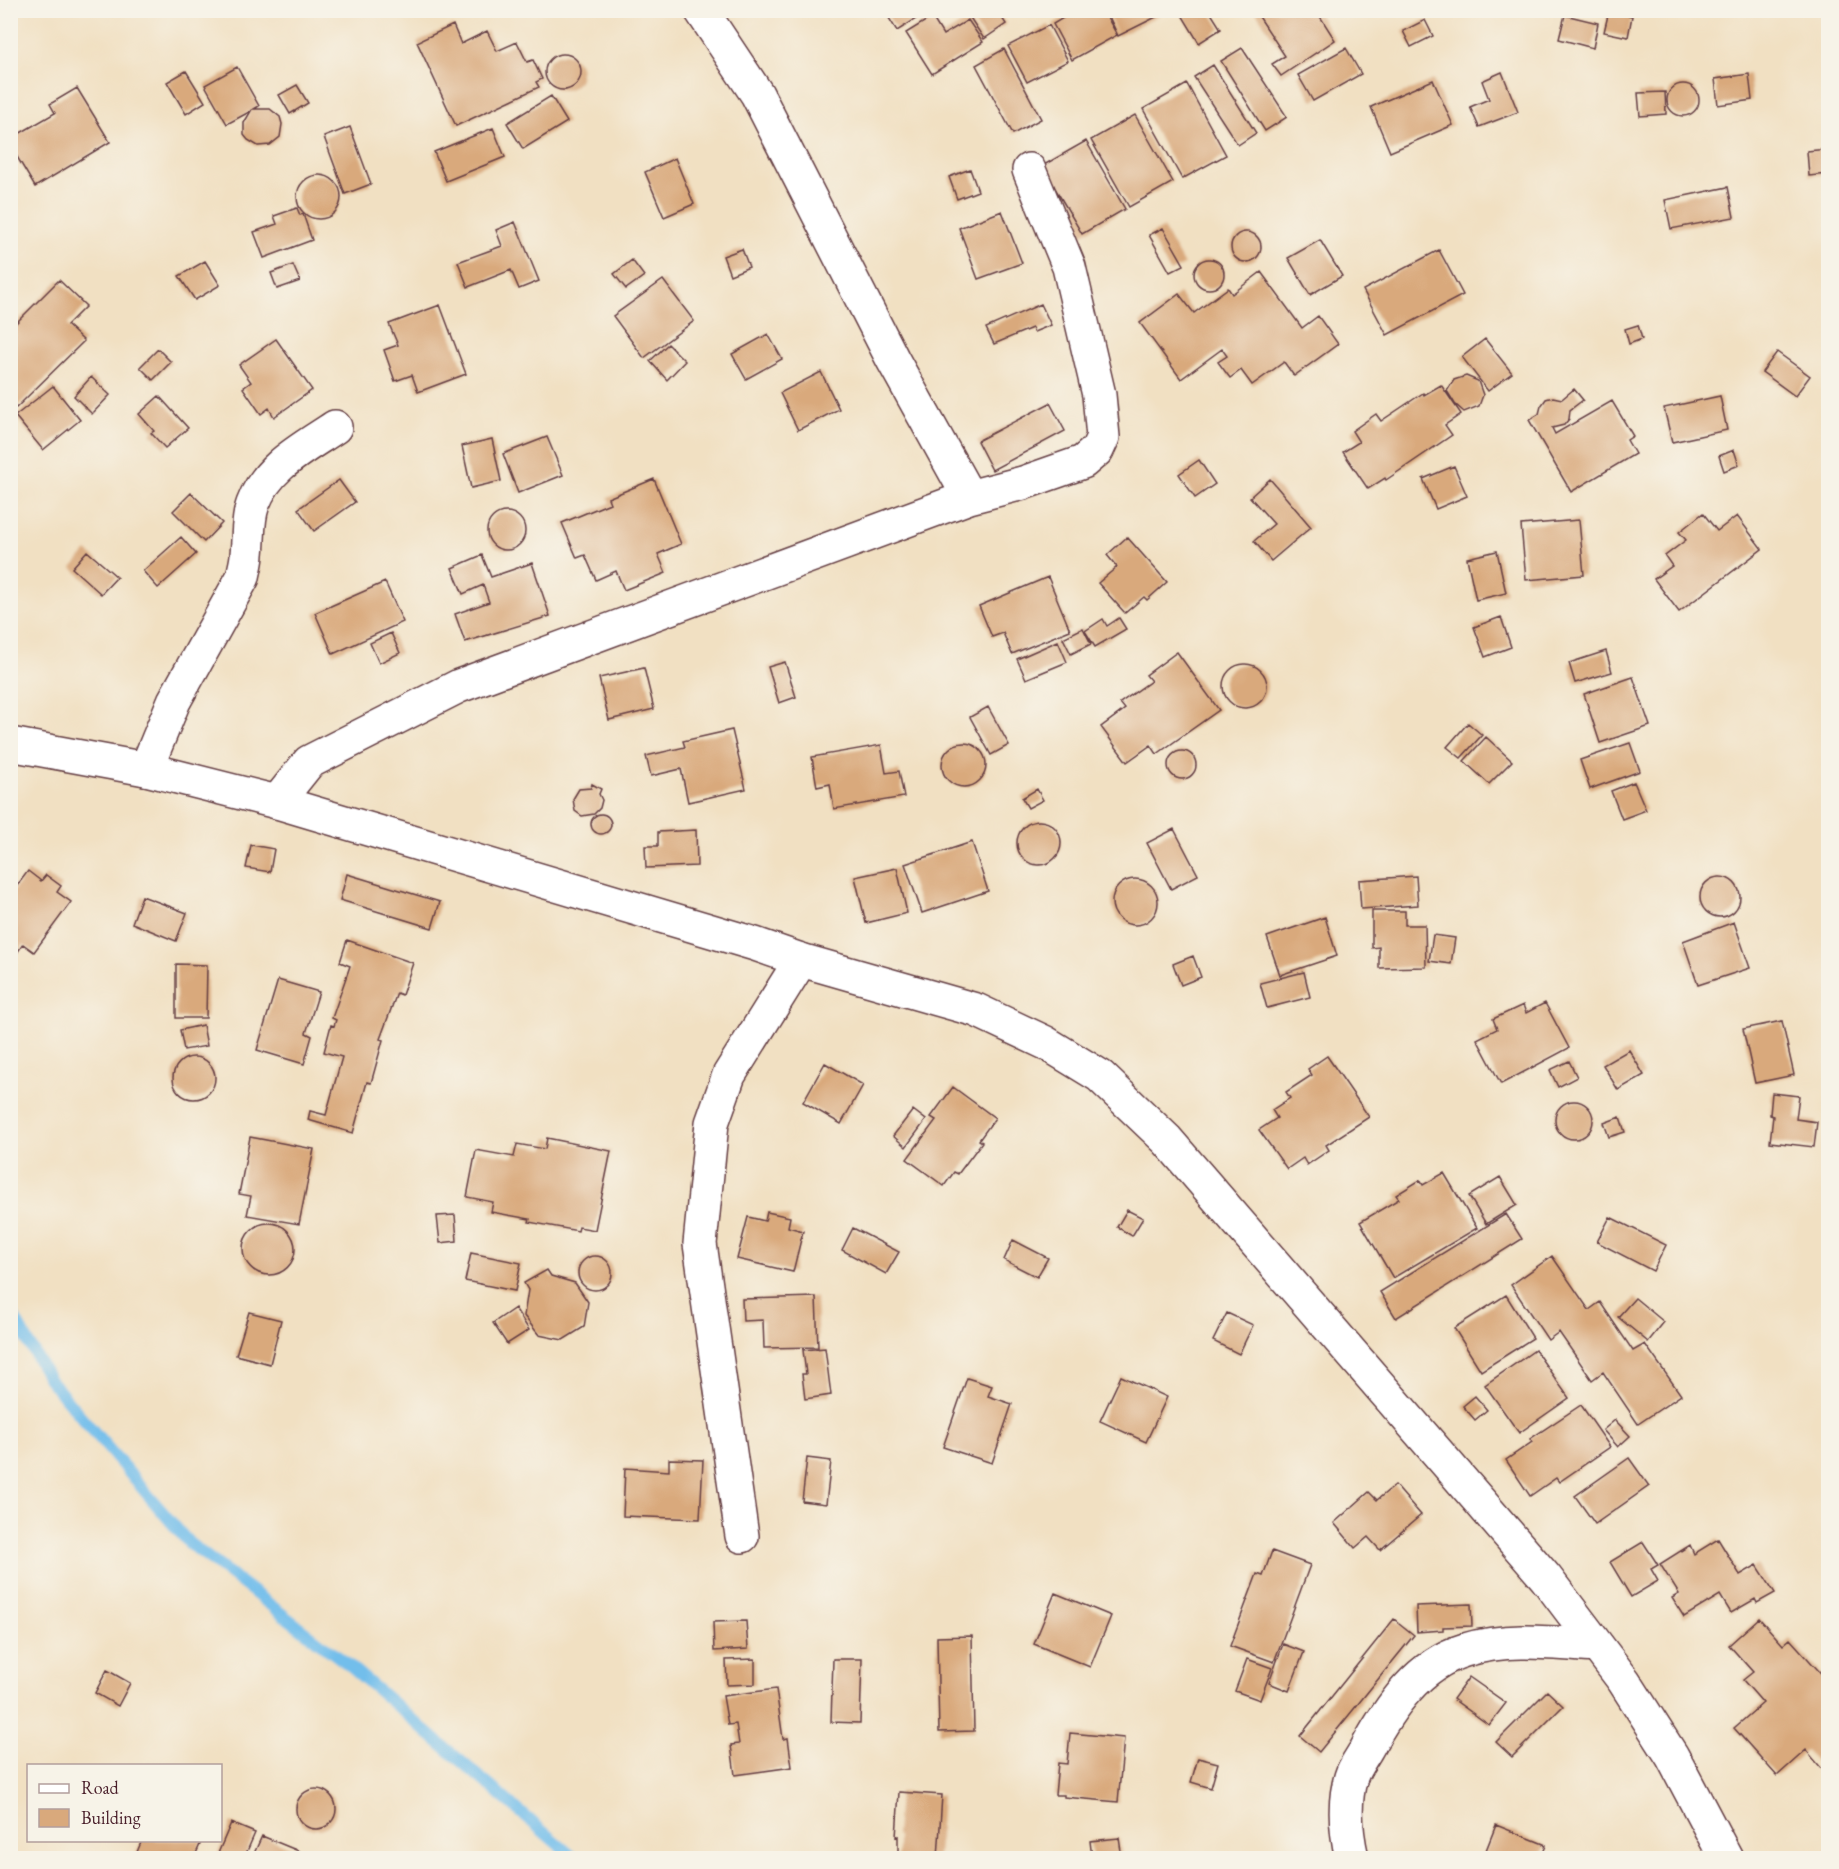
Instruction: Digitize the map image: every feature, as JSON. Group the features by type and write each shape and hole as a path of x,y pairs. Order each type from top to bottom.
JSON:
{"street":[{"path":"701,10 757,94 892,360 969,497"},
{"path":"277,802 309,762 459,686 969,497 1023,483 1083,462 1097,450 1103,436 1099,395 1069,267 1029,170"},
{"path":"146,769 174,701 243,577 253,505 265,480 284,461 335,427"},
{"path":"10,744 146,769 277,802 976,1011 1047,1043 1100,1076 1167,1140 1546,1578 1624,1681 1672,1756 1725,1858"},
{"path":"742,1536 700,1244 712,1123 729,1075 801,960"},
{"path":"1352,1858 1346,1817 1352,1776 1378,1728 1405,1690 1434,1664 1464,1650 1517,1641 1597,1646"}],"building":[{"path":"884,10 930,10 897,31"},
{"path":"965,10 997,10 1006,24 984,39"},
{"path":"1076,10 1103,10 1117,35 1072,60 1053,24"},
{"path":"1106,10 1163,10 1164,13 1118,36"},
{"path":"1179,10 1209,10 1221,29 1199,43"},
{"path":"1258,10 1316,10 1335,40 1281,76 1272,64 1285,56 1256,12"},
{"path":"1609,11 1632,16 1628,37 1604,32"},
{"path":"1565,15 1598,23 1593,48 1559,39"},
{"path":"932,17 943,35 968,20 983,42 932,74 906,33"},
{"path":"1425,20 1433,36 1411,47 1403,31"},
{"path":"453,25 461,44 487,31 497,51 517,42 527,62 533,60 542,79 536,82 539,87 456,126 417,42"},
{"path":"1049,25 1068,61 1027,82 1008,46"},
{"path":"1242,48 1287,117 1265,131 1221,61"},
{"path":"1346,48 1361,74 1313,101 1298,75"},
{"path":"1004,49 1041,119 1013,134 976,65"},
{"path":"563,54 576,59 581,72 576,85 563,90 550,85 545,72 550,59"},
{"path":"1213,65 1256,133 1238,145 1194,77"},
{"path":"237,67 259,106 254,109 270,109 280,117 282,124 280,137 270,145 258,146 244,135 244,123 251,111 227,124 205,85"},
{"path":"186,71 205,102 186,114 167,82"},
{"path":"1502,72 1518,112 1479,127 1470,107 1489,99 1482,81"},
{"path":"1749,74 1752,100 1718,105 1715,79"},
{"path":"1433,80 1453,125 1390,152 1371,107"},
{"path":"1187,84 1226,155 1182,179 1143,109"},
{"path":"1683,84 1694,89 1699,100 1694,111 1683,116 1672,111 1667,100 1672,89"},
{"path":"297,85 308,103 290,114 279,95"},
{"path":"77,88 110,142 35,187 10,145 10,139 55,113 50,104"},
{"path":"1665,92 1666,114 1640,116 1638,93"},
{"path":"551,96 567,122 523,149 507,123"},
{"path":"1135,115 1173,182 1129,207 1091,140"},
{"path":"350,127 371,184 345,194 324,137"},
{"path":"493,128 505,157 446,181 434,152"},
{"path":"1086,141 1125,209 1082,234 1042,166"},
{"path":"1828,149 1828,174 1809,176 1807,151"},
{"path":"675,158 694,204 664,217 645,172"},
{"path":"970,169 978,191 957,199 949,177"},
{"path":"319,175 334,182 341,197 334,212 319,219 304,212 297,197 304,182"},
{"path":"1728,187 1734,217 1671,229 1665,200"},
{"path":"297,208 300,215 303,214 312,240 264,258 254,232 277,224 274,216"},
{"path":"1002,211 1022,263 978,279 959,228"},
{"path":"515,222 539,281 519,289 511,270 468,287 458,262 502,246 496,230"},
{"path":"1163,228 1184,265 1170,272 1149,235"},
{"path":"1246,232 1257,236 1261,247 1257,258 1246,262 1235,258 1231,247 1235,236"},
{"path":"1320,240 1342,276 1310,295 1288,258"},
{"path":"742,249 749,267 730,275 723,256"},
{"path":"1439,250 1463,295 1387,335 1363,290"},
{"path":"1209,259 1215,260 1223,268 1223,280 1215,288 1209,289 1203,288 1195,280 1194,274 1195,268 1203,260"},
{"path":"632,260 644,276 626,289 614,274"},
{"path":"205,261 220,285 195,300 179,276"},
{"path":"293,265 300,281 277,289 271,273"},
{"path":"1261,272 1302,328 1318,316 1338,344 1294,376 1284,362 1252,385 1241,370 1230,378 1218,362 1227,356 1222,349 1181,379 1140,323 1179,294 1194,313 1228,288 1232,294"},
{"path":"59,280 86,306 67,325 84,341 16,408 10,402 10,329"},
{"path":"663,280 694,321 644,358 613,316"},
{"path":"1041,304 1051,325 1034,332 1032,328 994,344 986,328"},
{"path":"440,305 466,374 418,392 412,375 395,381 384,350 398,345 389,324"},
{"path":"1638,325 1642,339 1629,344 1625,329"},
{"path":"768,334 782,359 746,379 732,354"},
{"path":"276,339 312,390 274,417 269,408 261,414 243,388 251,382 239,365"},
{"path":"1485,339 1512,373 1488,391 1462,357"},
{"path":"668,344 685,361 667,380 650,361"},
{"path":"158,349 171,362 153,380 140,367"},
{"path":"1777,352 1810,376 1795,396 1762,372"},
{"path":"821,372 839,409 798,430 780,393"},
{"path":"1466,376 1478,381 1483,395 1479,406 1464,412 1455,404 1447,391 1454,380"},
{"path":"91,377 110,395 92,414 74,396"},
{"path":"1441,385 1461,414 1445,425 1452,435 1386,480 1385,478 1368,489 1343,452 1359,442 1352,431 1376,414 1381,421 1423,393 1424,395"},
{"path":"53,386 80,420 43,450 15,416"},
{"path":"1574,389 1583,400 1570,410 1569,419 1564,425 1552,428 1555,434 1612,401 1633,436 1627,440 1635,454 1571,492 1529,420 1539,414 1546,399 1553,397 1562,399"},
{"path":"159,396 188,428 165,448 151,433 154,431 139,414"},
{"path":"1720,396 1727,430 1672,442 1664,408"},
{"path":"1050,403 1065,431 992,470 977,441"},
{"path":"547,437 563,475 518,493 503,454"},
{"path":"492,439 501,481 471,488 462,446"},
{"path":"1734,450 1739,465 1724,471 1719,456"},
{"path":"1199,460 1215,484 1195,498 1179,474"},
{"path":"1454,466 1467,496 1436,509 1423,479"},
{"path":"654,479 681,544 658,554 666,573 624,590 616,571 596,580 585,555 577,558 562,523 610,503 608,498"},
{"path":"1270,479 1311,527 1271,561 1254,541 1274,524 1250,497"},
{"path":"339,480 355,502 314,531 298,509"},
{"path":"191,493 222,523 204,542 173,511"},
{"path":"506,512 520,517 525,531 520,545 506,550 492,545 487,531 492,517"},
{"path":"1703,513 1717,531 1737,516 1762,549 1679,612 1654,579 1672,566 1665,556 1686,540 1679,532"},
{"path":"1579,520 1584,575 1526,580 1521,525"},
{"path":"181,537 196,554 158,588 143,571"},
{"path":"1127,537 1167,582 1147,600 1144,597 1125,613 1098,583 1117,567 1107,555"},
{"path":"87,551 117,577 101,594 72,568"},
{"path":"1497,551 1506,593 1476,600 1467,558"},
{"path":"482,555 491,577 532,563 550,616 465,642 455,614 489,602 483,585 463,594 452,568"},
{"path":"1048,577 1070,630 1012,654 1003,633 992,637 979,606"},
{"path":"385,582 403,622 333,654 315,613"},
{"path":"1501,617 1511,647 1485,657 1474,627"},
{"path":"1119,618 1126,629 1095,647 1085,631 1103,619 1107,626"},
{"path":"1083,628 1091,644 1071,654 1063,638"},
{"path":"391,633 400,653 379,663 370,643"},
{"path":"1058,641 1067,662 1026,679 1017,659"},
{"path":"1606,651 1612,672 1575,683 1569,663"},
{"path":"1177,652 1219,710 1157,754 1151,745 1127,762 1101,727 1125,709 1120,703 1151,681 1146,675"},
{"path":"785,662 796,697 779,703 768,667"},
{"path":"1245,664 1261,670 1267,686 1261,702 1245,708 1229,702 1223,686 1229,670"},
{"path":"644,668 654,709 609,720 599,678"},
{"path":"1633,677 1650,726 1600,743 1584,694"},
{"path":"988,707 1009,745 991,755 970,717"},
{"path":"1468,723 1482,735 1461,758 1447,747"},
{"path":"732,730 746,789 688,802 681,769 651,776 646,756 685,747 683,741"},
{"path":"1486,737 1512,761 1489,784 1464,761"},
{"path":"964,743 980,749 986,765 980,781 964,787 948,781 942,765 948,749"},
{"path":"1630,743 1640,771 1590,789 1580,760"},
{"path":"881,745 886,773 899,771 904,797 834,809 830,784 817,787 812,757"},
{"path":"1182,751 1192,755 1196,765 1192,775 1182,779 1172,775 1168,765 1172,755"},
{"path":"1634,782 1646,810 1622,819 1611,791"},
{"path":"592,784 601,789 600,808 594,814 582,816 575,811 573,799 579,789 591,788"},
{"path":"1037,789 1043,800 1028,808 1022,798"},
{"path":"601,814 608,817 611,824 608,831 601,834 594,831 591,824 594,817"},
{"path":"1039,821 1055,827 1061,843 1055,859 1039,865 1023,859 1017,843 1023,827"},
{"path":"1174,829 1198,875 1171,889 1147,843"},
{"path":"696,830 697,866 646,868 645,846 658,846 658,832"},
{"path":"972,842 988,891 922,913 905,864"},
{"path":"251,845 274,849 270,872 246,868"},
{"path":"897,868 907,913 866,923 855,877"},
{"path":"28,871 41,881 46,875 61,886 57,892 71,902 34,952 23,944 17,953 10,948 10,895"},
{"path":"347,874 440,902 432,928 340,900"},
{"path":"1416,876 1418,905 1361,909 1359,880"},
{"path":"1720,877 1734,883 1740,897 1734,911 1720,917 1706,911 1700,897 1706,883"},
{"path":"1135,879 1151,886 1158,902 1151,918 1135,925 1119,918 1112,902 1119,886"},
{"path":"142,896 187,913 176,941 132,923"},
{"path":"1372,911 1405,911 1405,925 1425,925 1426,967 1379,968 1379,947 1372,948"},
{"path":"1325,917 1337,956 1280,975 1267,937"},
{"path":"1734,922 1750,968 1698,985 1683,941"},
{"path":"1433,935 1455,938 1451,964 1429,961"},
{"path":"347,940 413,963 402,995 397,993 380,1039 383,1040 371,1083 367,1082 353,1133 308,1120 310,1111 326,1115 342,1057 324,1052 331,1025 334,1026 336,1020 332,1018 350,966 340,962"},
{"path":"1193,956 1201,977 1181,985 1173,964"},
{"path":"176,964 207,965 206,1018 176,1018"},
{"path":"1304,972 1310,997 1267,1008 1260,983"},
{"path":"278,980 319,992 306,1033 312,1036 304,1064 257,1050"},
{"path":"1545,1003 1569,1048 1501,1084 1477,1039 1497,1029 1493,1019 1523,1005 1526,1013"},
{"path":"1782,1021 1794,1075 1755,1083 1743,1029"},
{"path":"203,1025 207,1046 184,1050 180,1030"},
{"path":"1629,1050 1644,1075 1618,1090 1603,1065"},
{"path":"1327,1056 1369,1117 1326,1145 1329,1150 1307,1165 1303,1158 1287,1169 1259,1130 1277,1118 1272,1110 1290,1098 1286,1092 1312,1075 1308,1069"},
{"path":"194,1057 202,1058 209,1063 214,1070 214,1086 209,1093 202,1098 194,1099 186,1098 179,1093 174,1086 173,1078 174,1070 179,1063 186,1058"},
{"path":"1569,1061 1577,1077 1558,1087 1550,1070"},
{"path":"825,1063 863,1085 841,1124 803,1102"},
{"path":"953,1087 995,1118 979,1140 982,1142 958,1174 954,1172 944,1186 907,1159 936,1120 931,1117"},
{"path":"1772,1093 1799,1096 1796,1119 1817,1122 1814,1147 1770,1142 1773,1116 1770,1115"},
{"path":"1574,1101 1588,1106 1593,1120 1588,1134 1574,1139 1560,1134 1555,1120 1560,1106"},
{"path":"913,1110 926,1120 906,1147 893,1136"},
{"path":"1620,1117 1625,1132 1609,1137 1604,1123"},
{"path":"250,1137 314,1149 299,1224 247,1215 251,1196 239,1194"},
{"path":"547,1138 611,1151 595,1230 579,1227 578,1231 529,1222 530,1219 491,1212 493,1202 467,1197 476,1150 514,1157 517,1144 545,1149"},
{"path":"1444,1173 1477,1228 1393,1278 1360,1222 1399,1199 1396,1195 1420,1180 1423,1185"},
{"path":"1500,1177 1517,1205 1486,1224 1469,1196"},
{"path":"1127,1210 1143,1218 1132,1236 1117,1227"},
{"path":"767,1212 790,1217 788,1227 803,1231 793,1272 737,1259 748,1217 765,1221"},
{"path":"1506,1214 1522,1239 1396,1318 1380,1292"},
{"path":"455,1215 457,1241 440,1243 437,1216"},
{"path":"1610,1217 1666,1245 1653,1271 1597,1242"},
{"path":"269,1223 283,1227 291,1235 295,1249 291,1263 283,1271 269,1275 255,1271 247,1263 243,1249 247,1235 255,1227"},
{"path":"853,1228 899,1252 886,1274 842,1250"},
{"path":"1013,1240 1048,1258 1037,1277 1004,1260"},
{"path":"471,1253 521,1263 515,1291 465,1281"},
{"path":"595,1256 607,1261 612,1273 607,1285 595,1290 583,1285 578,1273 583,1261"},
{"path":"1552,1256 1589,1310 1600,1302 1633,1351 1645,1344 1681,1395 1638,1424 1603,1372 1592,1380 1559,1332 1548,1340 1511,1285"},
{"path":"547,1270 551,1276 575,1283 588,1302 584,1327 563,1340 539,1335 524,1316 528,1290 524,1283"},
{"path":"1506,1295 1533,1338 1481,1371 1454,1328"},
{"path":"816,1297 818,1347 764,1348 763,1320 743,1321 742,1299"},
{"path":"1635,1298 1664,1322 1648,1342 1618,1317"},
{"path":"515,1308 529,1330 507,1344 493,1323"},
{"path":"249,1312 281,1320 270,1364 236,1355"},
{"path":"1227,1313 1253,1325 1239,1354 1213,1341"},
{"path":"825,1348 831,1395 805,1399 802,1374 806,1374 803,1350"},
{"path":"1535,1350 1569,1398 1519,1433 1485,1385"},
{"path":"1121,1376 1167,1397 1146,1442 1100,1421"},
{"path":"967,1378 992,1386 988,1396 1012,1404 992,1463 943,1447"},
{"path":"1475,1396 1487,1410 1475,1420 1463,1406"},
{"path":"1581,1405 1610,1447 1559,1482 1556,1478 1530,1496 1506,1460 1532,1442 1530,1439"},
{"path":"1615,1420 1630,1436 1618,1447 1603,1430"},
{"path":"807,1458 831,1461 826,1504 802,1501"},
{"path":"1629,1458 1649,1486 1595,1524 1575,1496"},
{"path":"669,1459 703,1460 700,1519 623,1516 625,1468 669,1471"},
{"path":"1395,1485 1421,1515 1380,1550 1368,1537 1355,1548 1334,1523 1369,1492 1377,1500"},
{"path":"1718,1539 1740,1575 1757,1565 1775,1593 1757,1603 1755,1599 1731,1613 1720,1595 1684,1617 1672,1598 1679,1594 1660,1564 1690,1545 1694,1554"},
{"path":"1643,1542 1658,1565 1651,1569 1658,1581 1631,1597 1610,1562"},
{"path":"1272,1551 1310,1565 1274,1662 1230,1646 1257,1574 1263,1576"},
{"path":"1055,1593 1111,1616 1090,1667 1034,1644"},
{"path":"1471,1604 1472,1626 1443,1627 1443,1630 1417,1632 1416,1606"},
{"path":"1759,1618 1783,1645 1790,1639 1828,1681 1828,1776 1806,1750 1777,1776 1734,1728 1763,1703 1743,1680 1753,1672 1729,1645"},
{"path":"1394,1619 1414,1635 1319,1752 1300,1736"},
{"path":"746,1621 748,1649 714,1651 713,1622"},
{"path":"972,1636 974,1731 939,1732 937,1637"},
{"path":"1283,1644 1304,1652 1289,1691 1269,1683"},
{"path":"755,1659 755,1684 727,1685 726,1660"},
{"path":"833,1659 862,1659 860,1723 831,1722"},
{"path":"1247,1659 1272,1668 1260,1700 1235,1691"},
{"path":"107,1670 130,1683 118,1706 95,1693"},
{"path":"1469,1677 1506,1703 1489,1725 1453,1699"},
{"path":"776,1689 783,1739 788,1738 792,1767 735,1775 731,1745 739,1744 736,1724 728,1725 723,1696"},
{"path":"1547,1691 1563,1706 1512,1757 1496,1742"},
{"path":"1070,1733 1124,1738 1118,1802 1055,1795 1058,1763 1067,1764"},
{"path":"1198,1758 1218,1763 1211,1788 1191,1782"},
{"path":"316,1789 330,1795 336,1809 330,1823 316,1829 302,1823 296,1809 302,1795"},
{"path":"899,1792 942,1795 938,1858 898,1858 898,1836 896,1837"},
{"path":"231,1823 255,1833 244,1858 216,1858"},
{"path":"1496,1825 1546,1845 1540,1858 1483,1858"},
{"path":"262,1836 301,1852 299,1858 252,1858"},
{"path":"1119,1838 1122,1858 1092,1858 1090,1841"},
{"path":"141,1842 201,1842 194,1858 135,1857"},
{"path":"1828,1849 1828,1858 1819,1858"}],"waterway":[{"path":"10,1310 49,1379 189,1543 345,1662 574,1858"}]}
